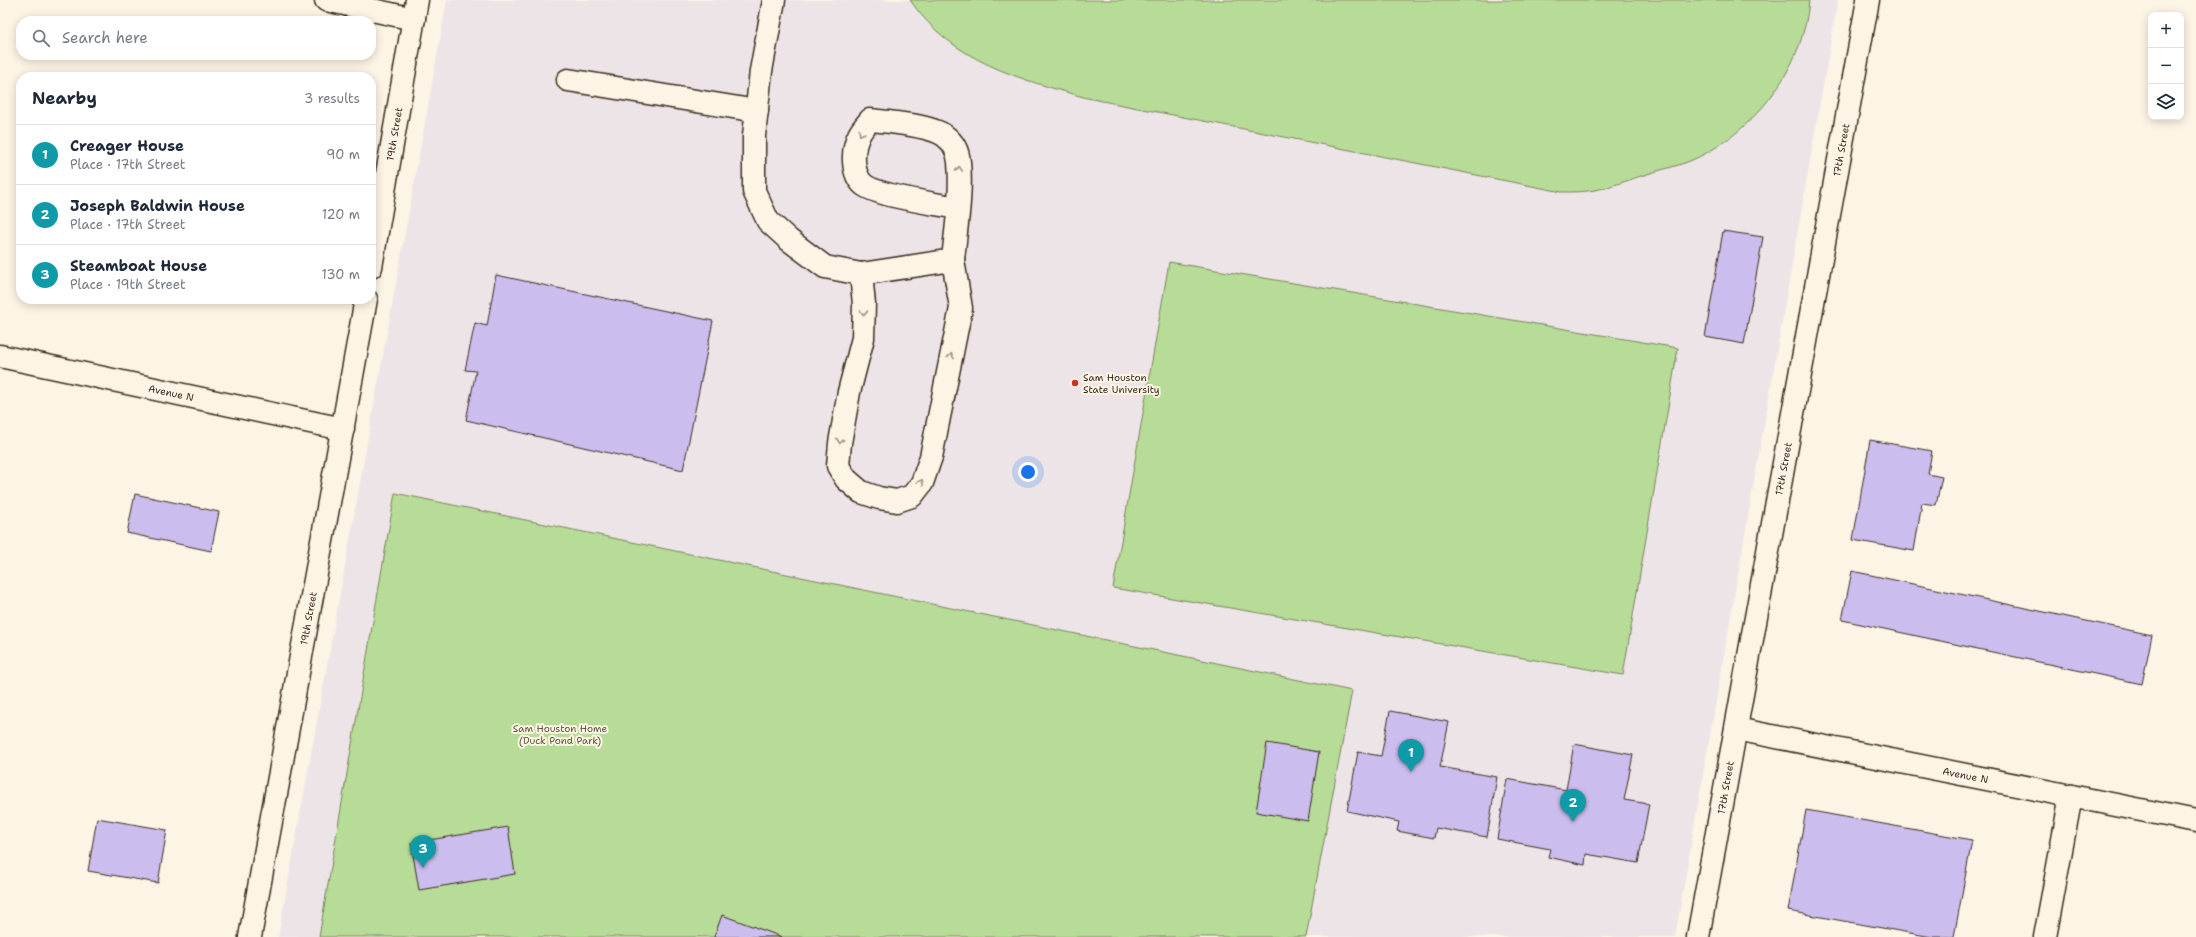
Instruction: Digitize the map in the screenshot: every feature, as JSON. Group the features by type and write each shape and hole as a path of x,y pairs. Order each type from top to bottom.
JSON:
{"street":[{"path":"326,0 416,10"},
{"path":"774,0 761,71 754,136 754,191 768,221 789,240 824,267 861,274 953,260"},
{"name":"17th Street","path":"1698,937 1868,0"},
{"name":"19th Street","path":"376,238 416,10"},
{"path":"568,80 757,111"},
{"path":"861,274 864,304 863,338 849,392 840,443 838,466 846,479 861,492 879,498 897,501 912,496 922,483 931,457 961,308 953,260 957,208 959,161 954,145 943,135 921,128 870,120 859,134 854,154 857,173 864,185 885,193 957,208"},
{"name":"19th Street","path":"250,937 365,304"},
{"name":"Avenue N","path":"0,356 343,429"},
{"name":"Avenue N","path":"1736,729 2196,821"},
{"path":"2045,937 2071,796"}],"shaded area":[{"name":"Sam Houston State University","path":"447,0 1838,0 1675,937 278,937"}],"green space":[{"path":"910,0 1809,0 1805,26 1797,50 1786,74 1771,96 1754,116 1734,134 1713,149 1690,161 1601,189 1562,192 1087,98 1062,91 1013,75 989,65 967,53 946,39 927,21"},
{"path":"1169,262 1678,348 1623,675 1113,588"},
{"name":"Sam Houston Home (Duck Pond Park)","path":"395,493 1352,691 1306,937 319,937"}],"building":[{"path":"1723,231 1763,237 1744,344 1705,337"},
{"path":"496,275 713,321 683,470 466,420 476,371 465,370 475,323 487,326"},
{"path":"1870,440 1932,451 1928,474 1942,477 1936,505 1922,503 1914,551 1853,540"},
{"path":"135,494 219,512 211,551 127,533"},
{"path":"1852,571 2152,635 2142,684 1842,620"},
{"path":"1390,711 1449,722 1440,767 1497,777 1487,837 1436,828 1434,838 1397,831 1399,822 1347,811 1358,752 1381,756"},
{"path":"1267,743 1319,752 1308,821 1256,812"},
{"path":"1574,744 1633,755 1624,800 1649,804 1638,863 1586,854 1585,865 1548,857 1550,849 1497,839 1507,779 1566,790"},
{"path":"1806,810 1972,840 1954,937 1932,937 1788,911"},
{"path":"97,818 167,830 158,883 88,871"},
{"path":"508,827 515,874 419,890 411,843"},
{"path":"722,915 782,937 714,937"}],"place":[{"name":"Sam Houston State University","path":"1075,383"},
{"name":"Creager House","path":"1411,772"},
{"name":"Joseph Baldwin House","path":"1573,822"},
{"name":"Steamboat House","path":"423,868"}]}
